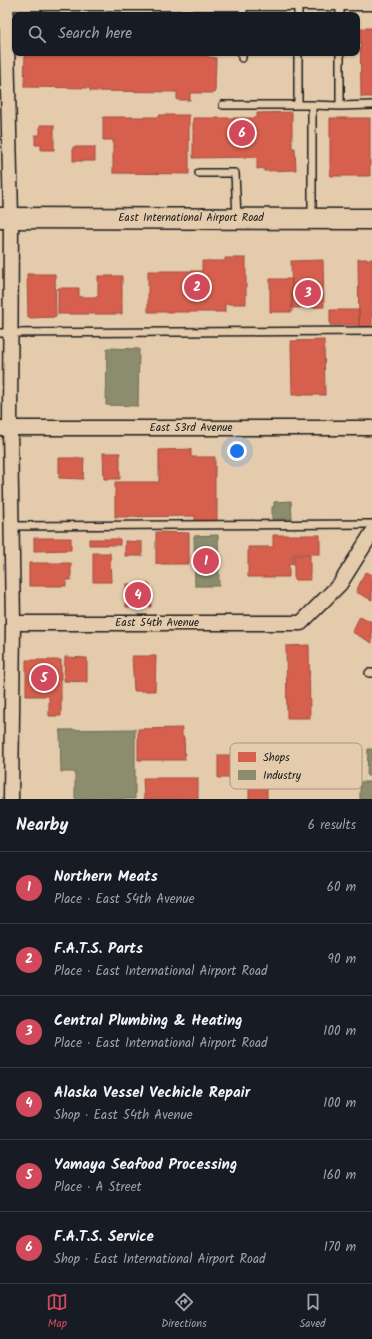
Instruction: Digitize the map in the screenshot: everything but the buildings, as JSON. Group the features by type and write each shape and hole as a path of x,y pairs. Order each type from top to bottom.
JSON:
{"main road":[{"name":"East International Airport Road","path":"5,218 372,219"}],"street":[{"path":"11,799 13,624 12,526 5,428 6,2 243,9 340,9 372,3"},
{"name":"East 53rd Avenue","path":"5,428 372,428"},
{"name":"East 54th Avenue","path":"13,624 301,623 340,584 372,533"}],"lane":[{"path":"298,56 298,105"},
{"path":"340,56 340,106"},
{"path":"223,105 372,105"},
{"path":"312,105 312,219"},
{"path":"199,172 235,173 237,219"},
{"path":"5,333 372,331"},
{"path":"12,526 372,524"}],"place":[{"name":"F.A.T.S. Service","path":"242,133"},
{"name":"F.A.T.S. Parts","path":"197,287"},
{"name":"Central Plumbing & Heating","path":"308,293"},
{"name":"Northern Meats","path":"206,561"},
{"name":"Alaska Vessel Vechicle Repair","path":"138,595"},
{"name":"Yamaya Seafood Processing","path":"44,678"}]}
